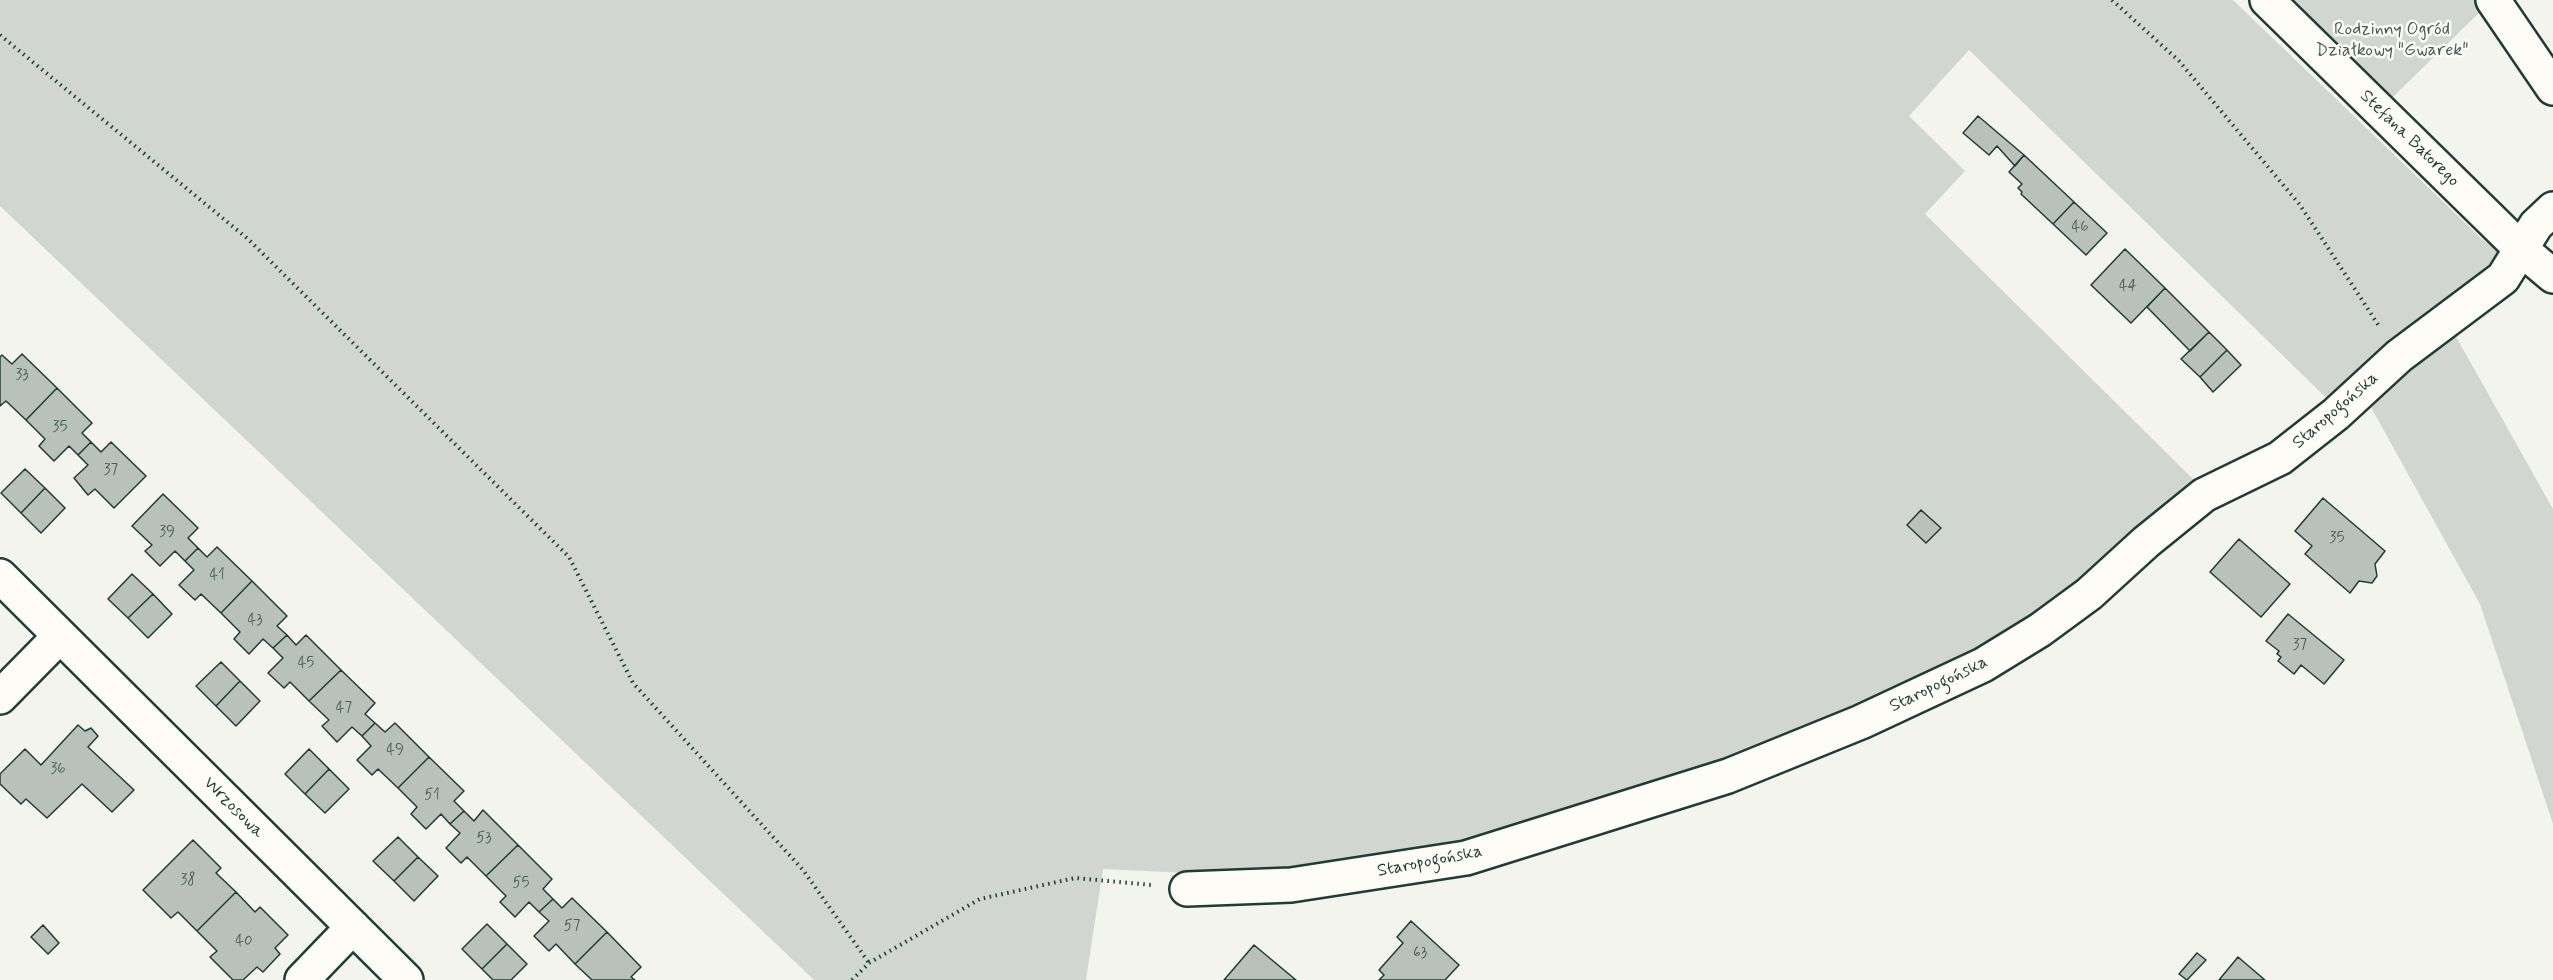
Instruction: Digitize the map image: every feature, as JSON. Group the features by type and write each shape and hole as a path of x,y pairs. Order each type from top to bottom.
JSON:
{"street":[{"name":"Stefana Batorego","path":"2267,0 2521,249 2553,276"},
{"path":"2493,0 2553,88"},
{"name":"Staropogońska","path":"1187,889 1292,885 1466,858 1728,776 1861,722 1983,665 2040,630 2089,594 2146,542 2204,495 2280,458 2337,414 2399,356 2503,278 2536,225 2553,209"},
{"name":"Wrzosowa","path":"0,576 406,980"},
{"path":"0,697 60,636"},
{"path":"302,980 353,927"}],"path":[{"path":"2112,0 2178,61 2300,205 2399,356"},
{"path":"0,35 248,240 568,557 633,683 803,870 869,963"},
{"path":"852,980 869,963 980,899 1075,878 1187,889"}],"green space":[{"path":"0,0 2233,0 2483,240 2526,269 2450,326 2553,509 2553,824 2480,604 2367,400 2347,418 1969,50 1909,116 1965,171 1925,214 2198,484 2077,585 1990,649 1722,762 1463,847 1291,878 1103,869 1086,980 814,980 0,206"},
{"name":"Rodzinny Ogród Działkowy \"Gwarek\"","path":"2290,0 2492,0 2392,98"}],"building":[{"path":"1978,116 2024,155 2015,166 1997,146 1989,155 1963,133"},
{"path":"2024,155 2074,202 2053,224 2021,194 2018,188 2022,184 2009,172"},
{"path":"2074,202 2107,233 2086,255 2053,224"},
{"path":"2125,249 2165,288 2131,323 2091,285"},
{"path":"2165,288 2209,332 2190,351 2147,307"},
{"path":"2209,332 2227,350 2200,377 2181,359"},
{"path":"2227,350 2241,365 2213,392 2200,377"},
{"path":"22,354 57,388 26,420 6,401 0,406 0,357 2,355 12,364"},
{"path":"57,388 92,423 82,433 91,442 78,455 69,446 54,461 39,446 45,439 26,420"},
{"path":"91,442 101,452 111,442 146,476 114,508 95,489 88,495 74,478 88,465 78,455"},
{"path":"25,469 45,488 21,513 1,493"},
{"path":"45,488 65,508 41,533 21,513"},
{"path":"163,494 198,528 188,538 198,548 185,561 175,551 160,566 145,551 152,545 132,526"},
{"path":"2323,498 2385,551 2375,564 2377,576 2372,583 2359,581 2350,593 2305,554 2312,546 2295,531"},
{"path":"1921,510 1941,528 1926,543 1907,525"},
{"path":"2239,539 2290,584 2261,617 2210,572"},
{"path":"217,547 252,581 221,613 201,594 195,600 179,585 194,570 185,561 198,548 207,557"},
{"path":"132,574 153,594 128,618 108,599"},
{"path":"252,581 287,616 277,626 287,635 273,648 263,639 249,654 234,639 240,632 221,613"},
{"path":"153,594 172,614 148,638 128,618"},
{"path":"2288,614 2344,660 2324,684 2301,665 2294,674 2278,661 2281,657 2277,654 2279,651 2266,641"},
{"path":"287,635 296,645 306,635 341,670 309,701 290,682 284,688 268,673 283,658 273,648"},
{"path":"221,662 240,681 216,706 196,686"},
{"path":"341,670 375,703 365,714 375,723 362,736 352,727 337,742 322,726 329,720 309,701"},
{"path":"240,681 260,701 236,726 216,706"},
{"path":"375,723 385,732 395,723 429,757 398,788 378,769 372,775 357,760 371,746 362,736"},
{"path":"78,725 85,731 91,728 98,736 88,747 134,790 112,812 82,784 47,818 26,799 21,804 0,784 0,774 25,749 41,765"},
{"path":"309,749 329,769 305,794 285,774"},
{"path":"429,757 464,791 454,801 464,811 450,824 441,814 426,829 411,814 417,807 398,788"},
{"path":"329,769 349,789 325,813 305,794"},
{"path":"483,810 518,845 486,876 467,857 461,863 446,848 460,833 450,824 464,811 474,821"},
{"path":"398,837 418,857 394,881 373,861"},
{"path":"193,840 221,868 216,873 236,892 197,931 178,912 171,918 143,890"},
{"path":"518,845 552,879 543,889 553,899 539,912 529,902 515,917 500,902 506,896 486,876"},
{"path":"418,857 438,876 414,901 394,881"},
{"path":"236,892 255,912 260,907 288,935 275,948 280,954 263,972 257,967 243,980 233,980 210,957 217,951 197,931"},
{"path":"572,898 607,932 575,964 556,944 549,951 534,936 549,921 539,912 553,899 562,908"},
{"path":"1411,921 1459,965 1445,980 1379,980 1384,975 1379,970 1403,943 1397,937"},
{"path":"487,924 507,944 482,969 462,949"},
{"path":"43,925 59,943 48,954 31,937"},
{"path":"607,932 641,967 631,977 635,980 592,980 575,964"},
{"path":"507,944 527,964 511,980 493,980 482,969"},
{"path":"1254,945 1296,980 1224,980"},
{"path":"2197,953 2206,960 2187,980 2179,974"},
{"path":"2238,957 2265,980 2219,980"}]}
